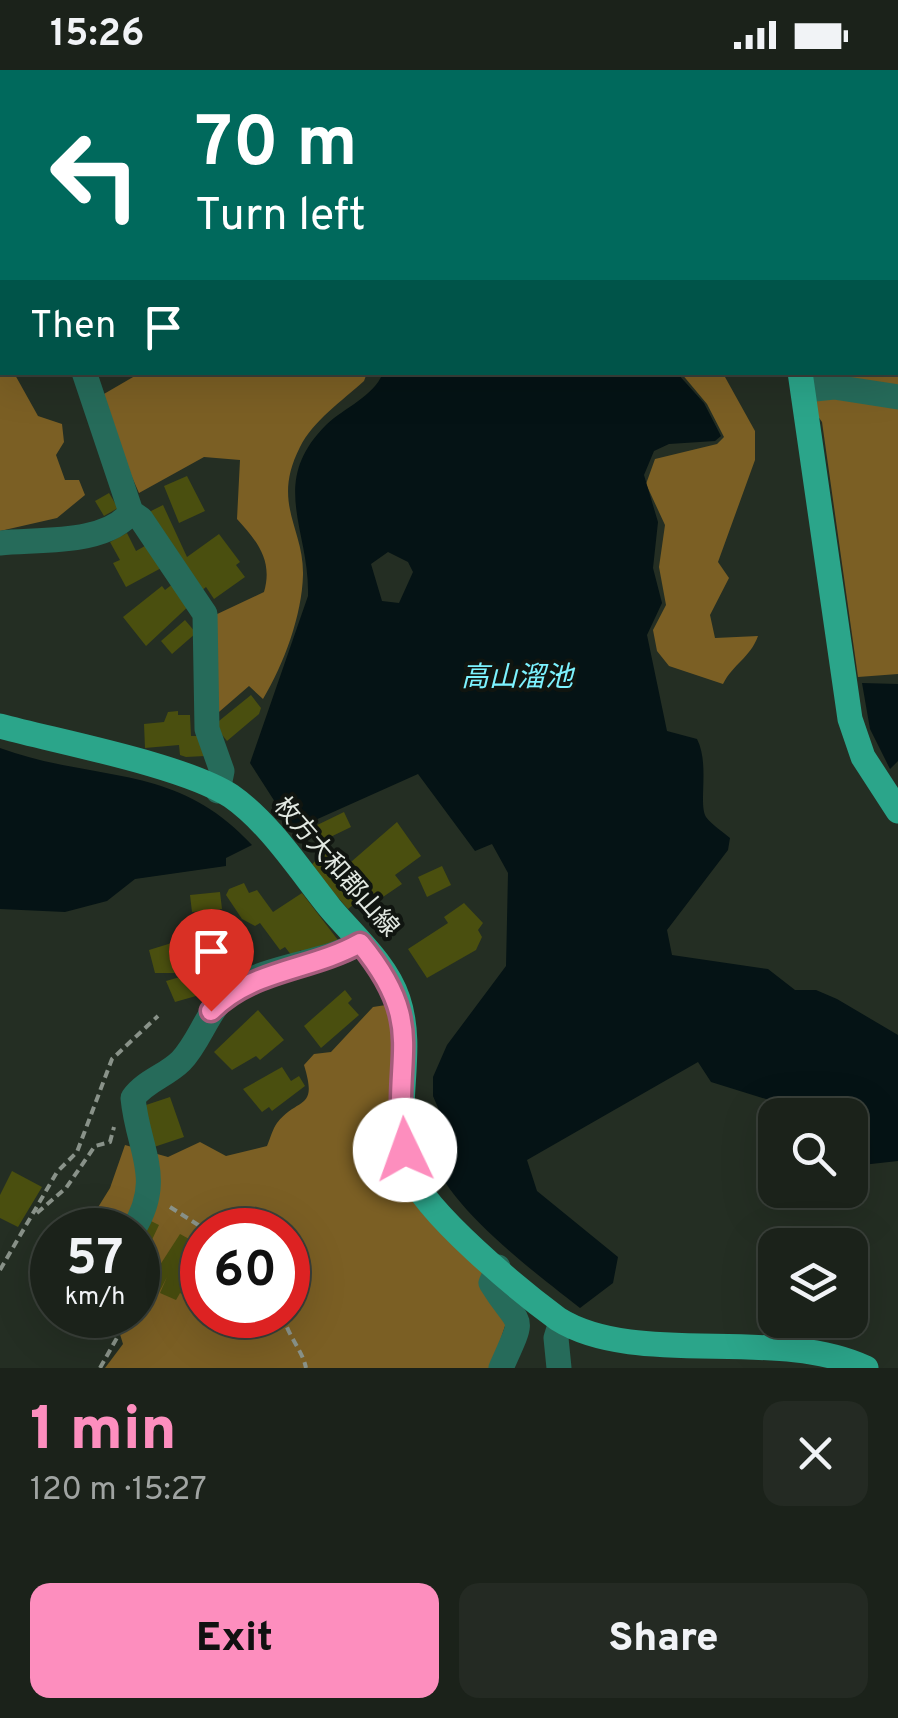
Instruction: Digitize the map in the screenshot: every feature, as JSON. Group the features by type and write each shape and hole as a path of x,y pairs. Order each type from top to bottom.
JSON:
{"main road":[{"path":"803,381 850,719 863,757 898,811"},
{"name":"枚方大和郡山線","path":"0,726 186,776 218,791 262,825 360,943 397,996 405,1030 402,1128 409,1171 430,1206 561,1322 603,1340 672,1350 788,1350 841,1356 866,1368"}],"street":[{"path":"85,375 131,512 141,519 205,614 208,729 222,771 218,791"},
{"path":"803,381 898,396"},
{"path":"0,543 100,532 121,525 131,512"},
{"path":"142,1208 148,1194 146,1151 133,1098 141,1088 183,1059 211,1011 231,990 260,977 338,956 360,943"},
{"path":"498,1266 491,1283 517,1315 519,1325 500,1368"},
{"path":"559,1368 556,1338 561,1322"}],"path":[{"path":"39,1208 90,1125 112,1059 158,1016"},
{"path":"43,1208 66,1188 95,1146 110,1142 118,1115 133,1098"},
{"path":"148,1194 180,1214"},
{"path":"0,1270 30,1223"},
{"path":"100,1368 117,1338"},
{"path":"290,1338 304,1354 306,1368"}],"shaded area":[{"path":"0,375 15,375 38,416 62,424 64,442 56,455 65,480 79,480 85,495 57,518 0,531"},
{"path":"137,375 366,375 312,429 292,467 288,500 302,558 302,590 290,639 263,699 249,686 212,718 213,616 264,592 266,581 265,561 237,519 240,460 204,457 139,493 97,398"},
{"path":"683,375 729,375 725,377 755,431 755,460 718,562 729,578 710,615 715,638 758,636 723,684 669,666 657,651 653,630 666,605 659,567 665,525 646,484 655,459 717,444 724,437 707,404"},
{"path":"788,375 898,375 898,674 858,677 822,422"},
{"path":"386,1005 393,1022 405,1189 422,1213 482,1271 507,1320 491,1368 105,1368 123,1344 121,1338 160,1338 160,1208 98,1208 110,1188 125,1145 168,1157 200,1142 226,1156 267,1146 277,1123 307,1096 304,1065 314,1054 331,1052 373,1007"}],"water":[{"name":"高山溜池","path":"382,375 679,375 704,403 721,436 715,441 669,444 654,451 644,475 658,522 653,568 662,603 647,635 667,731 697,739 703,760 706,817 730,838 728,850 667,930 672,955 768,969 795,990 816,990 837,999 898,1035 898,1161 868,1164 868,1098 762,1098 711,1082 698,1062 527,1160 537,1191 618,1257 613,1283 580,1308 511,1252 458,1200 440,1174 431,1149 434,1127 448,1152 455,1148 433,1096 433,1077 447,1045 506,966 508,873 492,844 475,851 418,774 293,830 250,763 308,596 295,487 309,446 326,425 366,395","holes":["388,552 408,562 413,572 399,603 382,601 371,564"]},
{"path":"862,683 898,684 898,761 890,769 870,729"},
{"path":"0,748 164,787 223,818 252,845 226,858 226,866 135,879 107,901 65,912 0,909"}],"building":[{"path":"187,476 205,511 179,523 164,486"},
{"path":"109,493 118,508 104,516 95,501"},
{"path":"163,505 187,557 219,534 240,562 236,565 245,577 214,599 206,587 200,592 145,514"},
{"path":"127,533 136,551 152,542 165,566 126,587 113,563 120,560 110,542"},
{"path":"179,579 193,602 146,646 123,617 162,586 165,590"},
{"path":"185,620 196,633 172,654 161,641"},
{"path":"251,695 261,708 259,714 227,741 214,725"},
{"path":"178,711 178,715 190,715 191,736 204,736 205,756 180,755 179,745 145,748 144,724 164,722 168,712"},
{"path":"344,812 351,827 316,844 309,829"},
{"path":"397,822 421,856 395,875 402,884 380,899 376,893 369,898 344,868"},
{"path":"324,853 332,857 364,896 348,909 310,866"},
{"path":"442,866 451,885 427,897 418,877"},
{"path":"244,883 249,893 257,890 273,912 302,893 341,944 305,956 301,950 292,956 285,947 280,950 260,923 255,926 242,919 226,895 229,889"},
{"path":"220,892 222,909 192,912 190,895"},
{"path":"464,903 483,923 478,930 482,937 476,950 427,978 408,949 448,923 444,917"},
{"path":"204,933 212,964 199,968 205,988 196,996 175,1002 166,981 180,977 179,973 155,973 149,950"},
{"path":"345,990 352,999 348,1003 359,1015 321,1048 304,1026"},
{"path":"258,1010 284,1040 260,1060 256,1056 232,1070 214,1052"},
{"path":"282,1067 291,1081 299,1076 305,1086 272,1111 269,1107 262,1112 243,1089"},
{"path":"170,1097 184,1137 154,1147 140,1107"},
{"path":"12,1171 42,1187 18,1227 0,1218 0,1195"},
{"path":"180,1234 180,1293 176,1300 160,1293 167,1277 160,1291 160,1265"}],"route":[{"path":"211,1011 231,990 260,977 338,956 360,943 397,996 405,1030 405,1150"}]}
